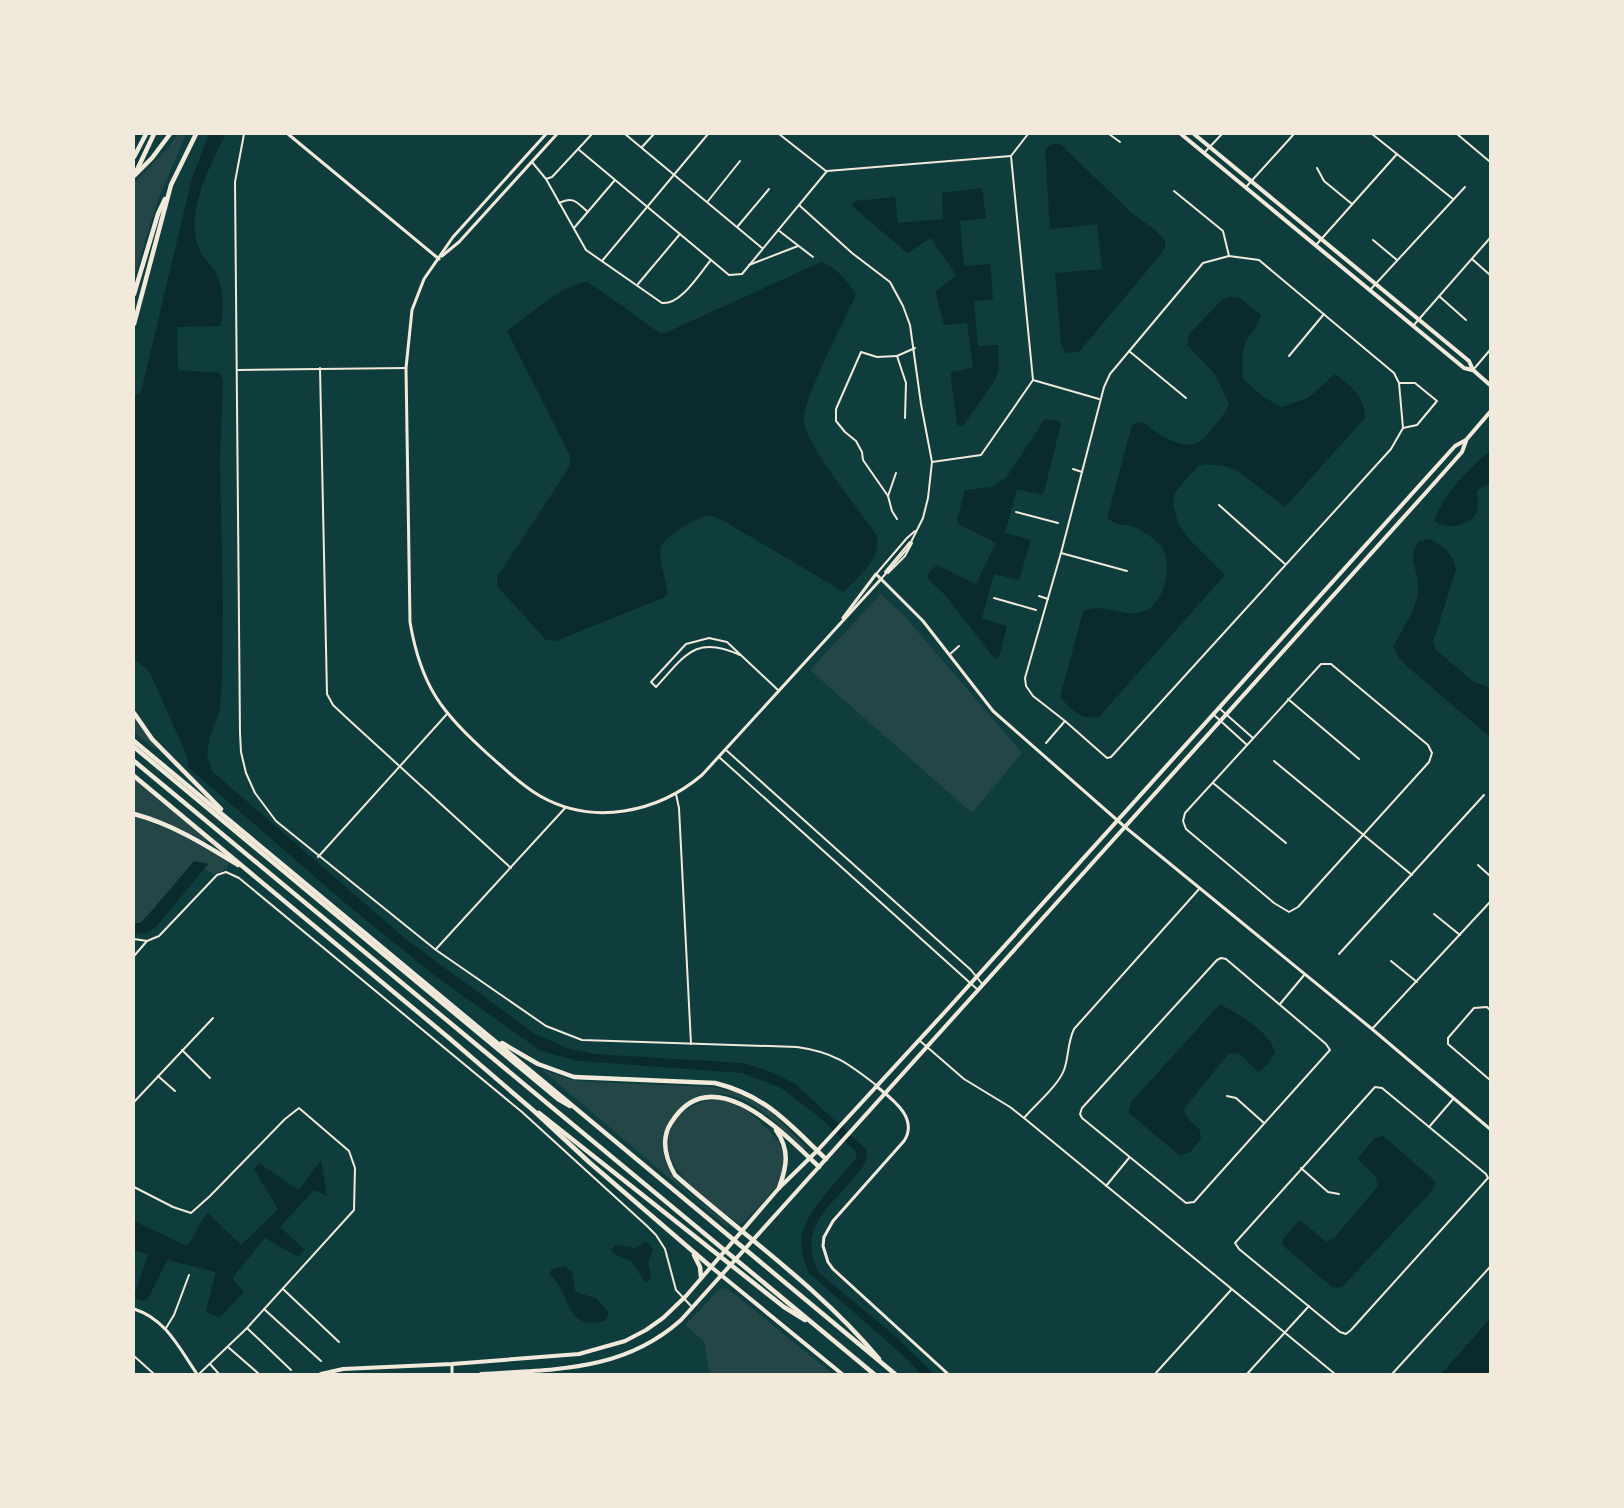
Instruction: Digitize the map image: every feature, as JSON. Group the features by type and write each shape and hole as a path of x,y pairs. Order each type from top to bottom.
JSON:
{"highway":[{"path":"134,157 146,134"},
{"path":"134,177 154,134"},
{"path":"134,177 170,134"},
{"path":"134,294 158,214 196,134"},
{"path":"134,324 171,185"},
{"path":"134,713 152,739 213,800 228,819"},
{"path":"134,741 895,1374"},
{"path":"134,747 558,1099 580,1111"},
{"path":"134,761 717,1244 745,1271"},
{"path":"134,776 534,1111 581,1156 710,1266"},
{"path":"134,814 195,838 255,877"},
{"path":"497,1041 538,1064 574,1077 715,1083 734,1088 764,1102 826,1159"},
{"path":"819,1167 772,1126 741,1103 730,1098 705,1097 691,1103 678,1112 666,1137 665,1152 675,1175 808,1288 865,1342 887,1368"},
{"path":"534,1111 545,1116 874,1374"},
{"path":"772,1126 783,1141 786,1152 786,1169 779,1188"},
{"path":"693,1252 700,1267 701,1277"}],"main road":[{"path":"1181,134 1464,368 1473,370"},
{"path":"1194,134 1469,361 1473,370 1491,385"},
{"path":"321,1374 353,1368 452,1364 573,1354 610,1347 646,1330 663,1318 683,1299 779,1188 834,1133 971,983 1455,446 1466,440 1491,412"},
{"path":"481,1374 577,1368 617,1359 656,1340 677,1324 1462,452 1466,440"},
{"path":"710,1266 842,1374"}],"street":[{"path":"244,134 235,182 237,547 241,752 246,773 255,793 276,821 436,950 546,1026 565,1035 582,1040 797,1047 819,1050 835,1056 876,1085 907,1118 909,1126 907,1136 833,1221 824,1238 825,1255 833,1269 948,1374"},
{"path":"288,134 439,259"},
{"path":"546,134 453,237 424,279 414,303 406,368 410,622 418,662 432,692 447,714 459,728 525,787 542,798 566,807 592,813 622,812 646,807 676,794 702,775 901,556 923,518 932,462 918,386 915,348 903,306 890,282 852,253 799,205"},
{"path":"439,259 459,242 557,134"},
{"path":"546,178 552,177 592,134"},
{"path":"625,134 762,248"},
{"path":"642,147 654,134"},
{"path":"602,261 708,134"},
{"path":"779,134 827,171 1011,156"},
{"path":"932,462 981,455 1033,380 1011,156 1028,134"},
{"path":"1109,134 1120,142"},
{"path":"1204,153 1222,134"},
{"path":"1246,187 1294,134"},
{"path":"1372,134 1453,199"},
{"path":"1457,134 1490,160"},
{"path":"578,149 729,275 742,274 827,171"},
{"path":"1316,245 1397,154"},
{"path":"708,202 740,161"},
{"path":"532,162 546,178 586,250 662,303 669,304 678,300 711,260"},
{"path":"1317,168 1324,181 1352,204"},
{"path":"574,229 615,180"},
{"path":"1370,290 1465,187"},
{"path":"738,227 769,189"},
{"path":"494,191 500,196"},
{"path":"1174,191 1223,231 1229,256"},
{"path":"558,203 568,199 572,200 588,212"},
{"path":"778,230 813,257"},
{"path":"637,285 680,234"},
{"path":"1413,326 1491,238"},
{"path":"1372,240 1397,261"},
{"path":"749,265 798,246"},
{"path":"1229,256 1259,260 1324,314 1394,373 1399,383 1403,428 1390,449 1111,757 1107,758 1033,696 1026,687 1025,678 1110,374 1203,263 1229,256"},
{"path":"1472,259 1491,275"},
{"path":"1439,296 1466,320"},
{"path":"1289,356 1324,314"},
{"path":"897,519 888,496 863,460 862,452 856,441 836,421 836,409 861,352 877,357 897,356 915,348"},
{"path":"1473,370 1491,350"},
{"path":"1129,351 1186,398"},
{"path":"897,356 906,382 905,418"},
{"path":"320,368 327,694 333,705 511,868"},
{"path":"237,370 406,368"},
{"path":"1033,380 1101,400"},
{"path":"1399,383 1415,383 1437,401 1417,425 1403,428"},
{"path":"1073,470 1082,472"},
{"path":"888,496 896,473"},
{"path":"1219,505 1285,564"},
{"path":"1016,512 1058,523"},
{"path":"840,622 876,574 917,529"},
{"path":"1061,553 1127,571"},
{"path":"876,574 923,621 993,711 1117,820 1491,1129"},
{"path":"1039,596 1048,599"},
{"path":"994,598 1036,610"},
{"path":"740,655 712,646 690,651 656,687 651,682 686,644 709,638 727,642 778,691"},
{"path":"949,655 959,646"},
{"path":"1320,664 1331,664 1428,745 1432,753 1429,762 1298,907 1289,912 1274,903 1186,829 1183,821 1185,813 1288,699 1320,664"},
{"path":"1288,699 1359,759"},
{"path":"1219,708 1253,738"},
{"path":"318,856 447,714"},
{"path":"1213,714 1247,745"},
{"path":"1046,743 1065,721"},
{"path":"726,750 983,985"},
{"path":"719,757 978,990"},
{"path":"1274,761 1412,875"},
{"path":"1213,783 1286,843"},
{"path":"676,794 679,808 691,1044"},
{"path":"1339,954 1484,795"},
{"path":"436,950 566,807"},
{"path":"1478,865 1491,876"},
{"path":"134,956 147,940 162,933 217,875 226,872 239,878 522,1112 645,1224 665,1249 673,1285 693,1308"},
{"path":"1024,1118 1060,1078 1064,1069 1068,1041 1074,1029 1200,887"},
{"path":"1372,1029 1491,902"},
{"path":"1434,914 1460,935"},
{"path":"134,939 147,940"},
{"path":"1226,959 1280,1004 1330,1050 1194,1202 1186,1203 1080,1114 1082,1108 1217,960 1226,959"},
{"path":"1391,962 1417,982"},
{"path":"1280,1004 1305,974"},
{"path":"1491,1010 1478,1006 1448,1038 1448,1044 1491,1080"},
{"path":"134,1102 213,1018"},
{"path":"919,1040 964,1079 1024,1118 1334,1374"},
{"path":"182,1050 210,1078"},
{"path":"158,1076 175,1091"},
{"path":"1375,1087 1379,1087 1429,1127 1488,1178 1346,1334 1340,1332 1239,1249 1235,1243 1375,1087"},
{"path":"1227,1096 1236,1098 1264,1123"},
{"path":"1429,1127 1454,1098"},
{"path":"134,1187 172,1208 190,1213 299,1108 349,1151 355,1168 356,1192 354,1210 247,1328 198,1374 166,1328 145,1313 134,1309"},
{"path":"1106,1186 1129,1157"},
{"path":"1301,1168 1328,1192 1339,1194"},
{"path":"1392,1374 1491,1267"},
{"path":"166,1328 174,1315 189,1275"},
{"path":"283,1289 339,1342"},
{"path":"1155,1374 1231,1290"},
{"path":"1247,1374 1309,1306"},
{"path":"264,1309 321,1361"},
{"path":"247,1328 291,1370"},
{"path":"228,1347 259,1374"},
{"path":"134,1356 154,1374"},
{"path":"452,1364 453,1374"},
{"path":"210,1365 219,1374"}],"shaded area":[{"path":"178,134 186,134 158,200 134,277 134,183 168,148"},
{"path":"209,134 226,134 200,192 195,224 196,239 201,253 215,271 222,291 221,326 177,327 178,370 220,373 223,380 220,459 222,678 220,710 210,736 207,755 212,771 407,940 535,1034 567,1048 594,1054 743,1063 771,1072 794,1083 867,1150 861,1169 825,1210 813,1231 811,1243 818,1272 894,1335 934,1374 921,1374 905,1357 809,1273 802,1249 803,1231 815,1208 856,1158 856,1152 817,1115 781,1088 742,1073 579,1061 541,1051 435,976 344,902 188,767 187,756 150,673 134,658 134,397 141,392 192,178"},
{"path":"1055,143 1060,144 1133,214 1165,240 1162,253 1079,352 1066,353 1061,344 1055,273 1102,269 1097,224 1050,229 1045,149"},
{"path":"982,188 986,218 960,221 964,266 990,264 993,299 974,301 978,346 998,345 999,369 995,380 963,426 957,425 951,372 973,368 967,323 944,325 935,292 956,275 931,238 907,253 851,205 855,201 895,197 898,223 943,219 942,193"},
{"path":"821,262 841,275 856,295 817,378 805,411 804,422 814,446 876,534 876,551 868,566 844,592 724,521 706,516 681,528 663,543 660,552 668,593 665,597 556,641 546,640 497,586 497,577 570,466 570,456 507,331 569,287 588,282 660,333 665,333"},
{"path":"1240,298 1261,315 1245,344 1243,379 1265,398 1282,407 1308,398 1335,374 1360,397 1365,418 1285,507 1237,470 1205,464 1198,466 1175,492 1173,504 1178,523 1190,540 1225,575 1099,717 1081,716 1060,697 1083,612 1098,608 1127,613 1142,612 1157,601 1167,572 1167,561 1160,545 1137,528 1114,523 1107,518 1131,429 1133,424 1142,422 1174,441 1188,445 1195,444 1205,437 1222,417 1229,404 1215,374 1187,345 1189,334 1223,299"},
{"path":"1045,419 1059,421 1061,424 1045,488 1042,495 1017,489 1005,533 1031,540 1019,580 994,574 982,618 1007,626 999,658 995,659 945,595 927,578 930,571 937,565 976,584 996,543 958,524 965,490 991,487 1006,478"},
{"path":"1490,451 1490,483 1477,490 1477,511 1470,521 1452,526 1434,521 1444,501 1458,483"},
{"path":"1430,539 1447,551 1456,570 1433,642 1436,650 1474,682 1489,687 1490,684 1490,737 1410,669 1399,658 1393,647 1413,610 1418,594 1413,552 1419,541"},
{"path":"881,594 906,618 1022,753 972,813 810,670"},
{"path":"134,718 156,748 155,749 134,732"},
{"path":"134,779 208,840 206,842 176,827 134,812"},
{"path":"134,816 190,838 229,863 226,869 215,874 204,869 207,864 140,923 134,923"},
{"path":"194,861 208,864 156,927 145,933 134,934 134,923 140,923 148,915"},
{"path":"1220,1004 1260,1030 1275,1052 1267,1065 1258,1072 1240,1054 1229,1053 1183,1110 1200,1130 1201,1139 1190,1152 1180,1156 1128,1112 1132,1101"},
{"path":"541,1069 568,1079 589,1082 713,1087 738,1093 766,1107 807,1148 803,1148 778,1124 750,1103 729,1095 713,1094 699,1097 686,1104 675,1114 667,1126 663,1140 664,1155 669,1170 687,1192 727,1223 729,1225 727,1227"},
{"path":"722,1099 742,1107 764,1126 780,1144 785,1158 779,1182 764,1202 740,1225 686,1180 675,1166 669,1151 669,1136 681,1114 697,1104"},
{"path":"1383,1136 1436,1184 1342,1287 1333,1288 1282,1245 1283,1239 1300,1220 1327,1242 1334,1238 1378,1186 1375,1176 1357,1159 1375,1138"},
{"path":"321,1160 327,1196 314,1190 280,1227 305,1250 298,1257 265,1238 234,1276 233,1280 244,1292 219,1318 206,1311 216,1272 168,1260 148,1299 142,1301 134,1297 148,1254 134,1250 134,1221 187,1246 208,1213 241,1245 278,1209 254,1169 259,1163 299,1190"},
{"path":"645,1242 653,1250 648,1263 651,1277 645,1282 631,1261 616,1255 611,1250 615,1245 635,1248"},
{"path":"564,1266 572,1271 575,1290 596,1298 608,1311 608,1316 604,1321 591,1323 575,1315 562,1290 549,1274 552,1269"},
{"path":"727,1288 833,1374 710,1374 704,1341 685,1325 720,1289"},
{"path":"1490,1319 1490,1370 1487,1374 1441,1374"}]}
